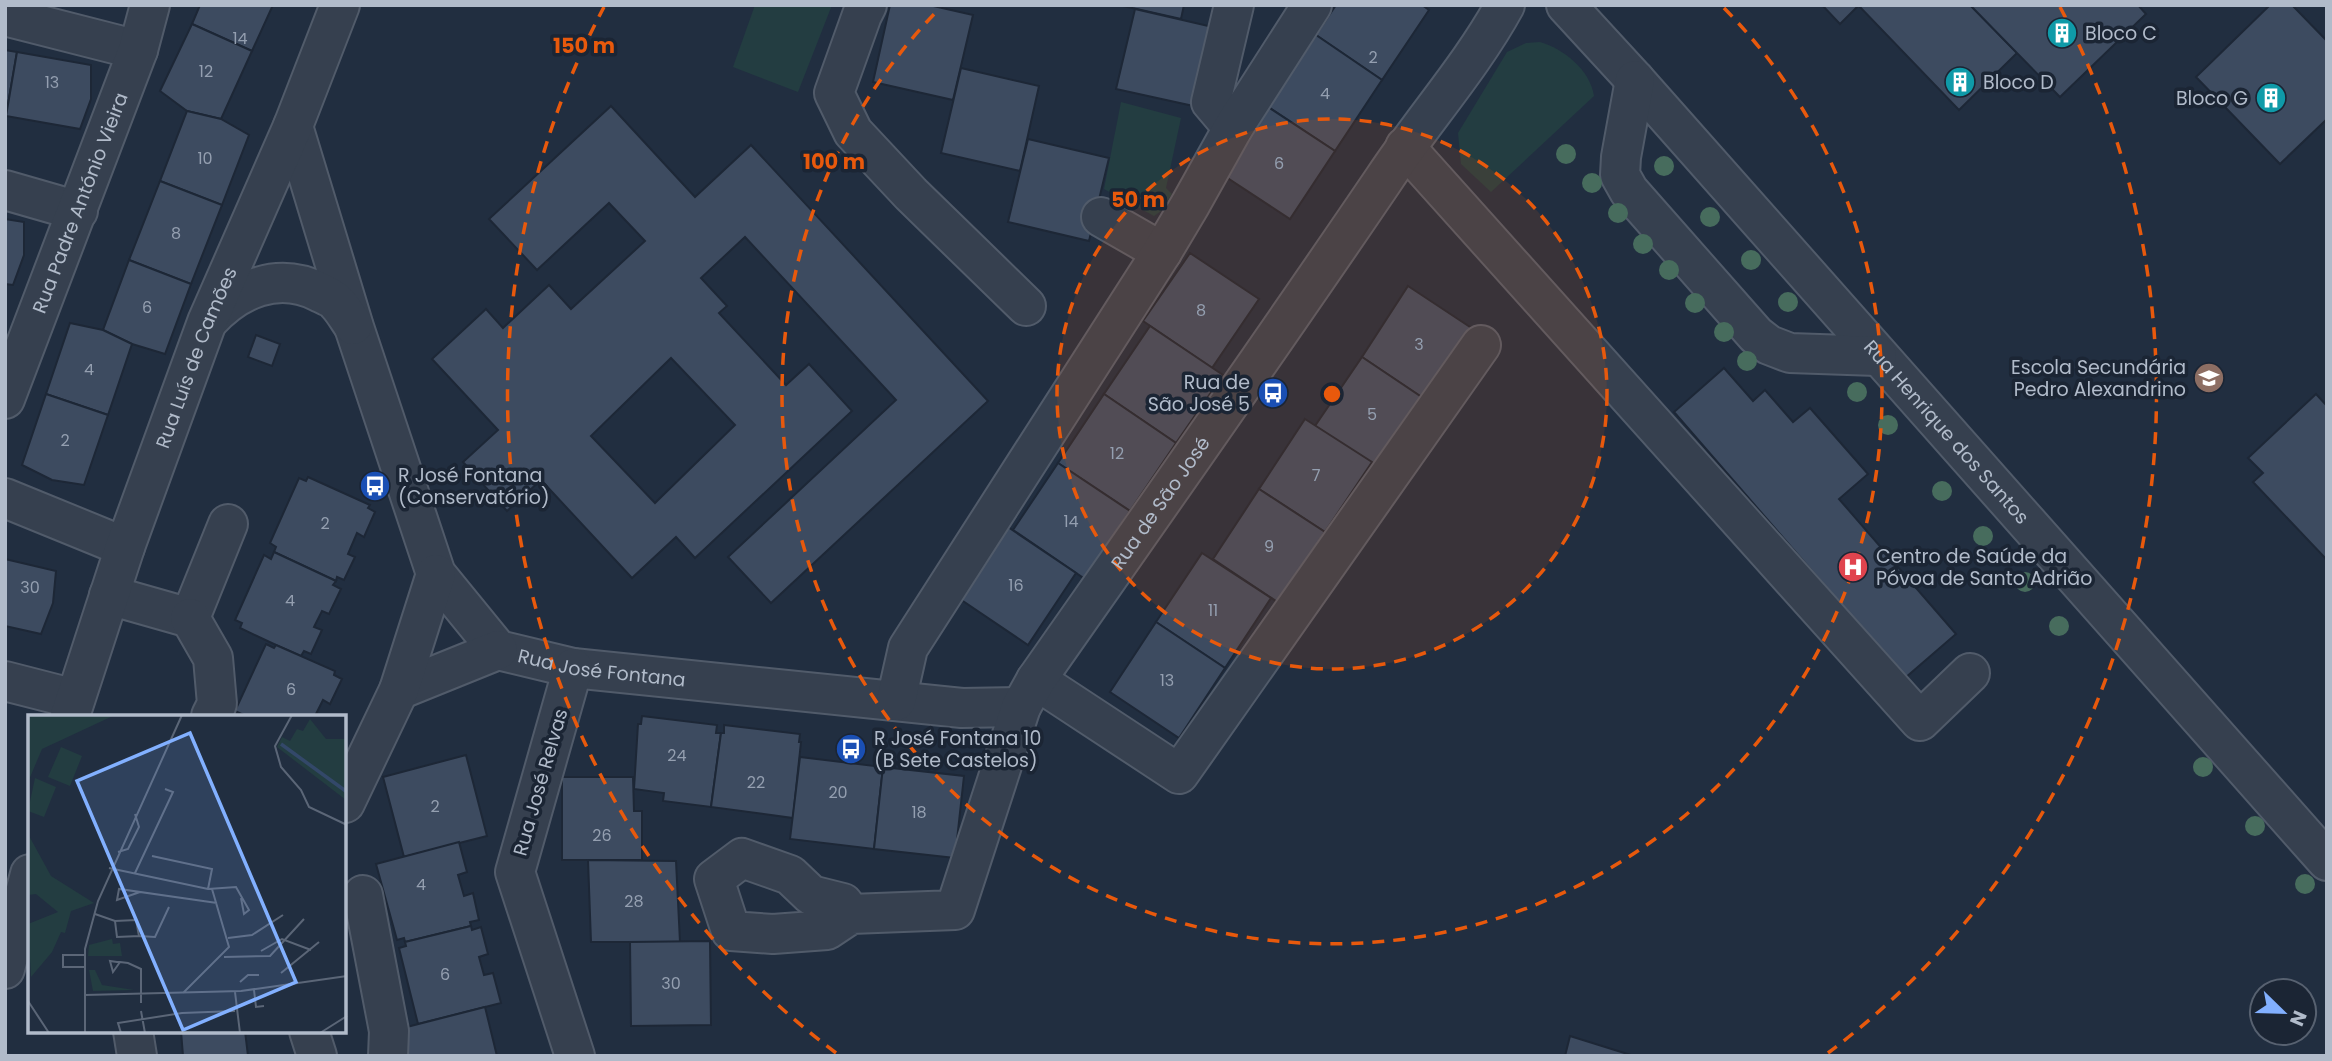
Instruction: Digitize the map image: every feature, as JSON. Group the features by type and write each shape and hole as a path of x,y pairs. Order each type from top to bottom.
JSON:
{"street":[{"name":"Rua Padre António Vieira","path":"9,379 78,211 138,50 150,5"},
{"name":"Rua Luís de Camões","path":"72,708 125,547 207,322 293,126 340,5"},
{"path":"867,5 834,93 853,132 911,194 1026,306"},
{"path":"1233,128 1211,102 1234,5"},
{"path":"896,701 908,648 1191,205 1233,128 1312,5"},
{"name":"Rua de São José","path":"851,914 955,910 1028,693 1242,387 1405,147 1487,37 1505,5"},
{"name":"Rua Henrique dos Santos","path":"1566,5 2327,861"},
{"path":"5,16 138,50"},
{"path":"1635,80 1620,158 1620,175 1629,191 1756,335 1769,345 1790,353 1877,356"},
{"name":"Rua José Fontana","path":"293,126 354,327 436,574 498,650 573,668 962,708 1028,693"},
{"path":"1405,147 1920,721 1970,673"},
{"path":"5,190 78,211"},
{"path":"1101,217 1161,252"},
{"name":"Rua José Fontana","path":"207,322 225,303 263,283 286,282 307,286 336,300 354,327"},
{"path":"1028,693 1179,774 1481,345"},
{"path":"5,498 125,547"},
{"path":"190,618 228,524"},
{"path":"346,801 399,690 436,574"},
{"path":"109,595 190,618 213,658 217,704 212,715"},
{"path":"399,690 498,650"},
{"name":"Rua José Relvas","path":"573,668 515,872 575,1056"},
{"path":"5,681 72,708"},
{"path":"5,970 28,882"},
{"path":"363,894 389,1031 388,1056"},
{"path":"133,1033 137,1056"},
{"path":"310,1033 317,1056"}],"green space":[{"path":"755,5 832,5 798,92 733,67"},
{"path":"1540,42 1567,55 1581,69 1592,87 1594,96 1491,192 1461,164 1458,133 1507,52 1526,43"},
{"path":"1121,102 1181,118 1166,188 1172,194 1161,211 1154,216 1104,189"}],"building":[{"path":"200,5 273,5 252,51 192,24"},
{"path":"890,5 929,5 973,15 953,100 873,82"},
{"path":"1119,5 1184,5 1181,19"},
{"path":"1336,5 1422,5 1429,10 1382,80 1316,35"},
{"path":"1822,5 1858,5 1858,6 1840,24"},
{"name":"Bloco D","path":"1858,5 1974,5 1972,7 2017,53 1959,110"},
{"name":"Bloco C","path":"2138,5 2146,14 2060,97 1972,7"},
{"name":"Bloco G","path":"2270,5 2292,5 2327,41 2327,119 2280,164 2196,77"},
{"path":"1135,9 1217,28 1198,107 1116,89"},
{"path":"192,24 252,51 221,119 187,111 160,91"},
{"path":"1316,35 1382,80 1335,151 1268,107"},
{"path":"5,50 17,52 6,116 5,116"},
{"path":"17,52 91,65 91,99 80,129 6,116"},
{"path":"961,68 1039,86 1020,171 941,153"},
{"path":"611,106 695,197 751,145 988,401 771,603 728,557 896,400 745,237 701,278 727,306 719,313 786,385 809,364 852,411 695,558 676,537 632,578 541,480 507,511 463,462 498,430 432,359 486,309 503,328 549,285 571,309 645,241 609,203 537,270 489,219","holes":["671,358 735,425 655,503 591,436"]},
{"path":"1268,107 1335,151 1290,219 1223,175"},
{"path":"187,111 221,119 249,135 222,205 160,181"},
{"path":"1028,139 1109,158 1089,241 1008,222"},
{"path":"160,181 222,205 191,284 129,260"},
{"path":"5,219 24,222 24,255 13,285 5,284"},
{"path":"1190,253 1259,299 1212,368 1143,321"},
{"path":"129,260 191,284 165,354 132,344 103,330"},
{"path":"1408,286 1476,331 1429,402 1362,357"},
{"path":"70,323 103,330 132,344 108,415 46,394"},
{"path":"1150,326 1223,375 1176,443 1104,394"},
{"path":"256,335 280,344 272,366 248,357"},
{"path":"1362,357 1429,402 1384,471 1315,426"},
{"name":"Centro de Saúde da Póvoa de Santo Adrião","path":"1724,368 1753,401 1765,390 1793,422 1810,408 1868,474 1839,499 1956,634 1905,678 1674,412"},
{"path":"46,394 108,415 84,485 52,480 22,465"},
{"path":"1104,394 1176,443 1130,511 1058,463"},
{"path":"2316,394 2327,406 2327,560 2253,482 2263,473 2248,458"},
{"path":"1305,419 1372,462 1325,532 1259,489"},
{"path":"1058,463 1130,511 1085,579 1013,530"},
{"path":"308,477 370,505 368,508 375,512 364,537 357,533 348,554 355,557 344,580 337,577 336,581 274,552 276,547 270,543 299,478 306,481"},
{"path":"1259,489 1325,532 1279,603 1213,559"},
{"path":"1005,525 1076,573 1028,645 957,597"},
{"path":"274,552 336,581 333,585 341,589 329,614 322,611 314,627 322,630 311,654 304,651 301,656 276,645 240,628 242,623 235,620 264,555 271,559"},
{"path":"1202,553 1271,598 1225,668 1156,622"},
{"path":"5,559 56,571 53,603 41,634 5,626"},
{"path":"1156,622 1225,668 1179,738 1110,692"},
{"path":"266,644 274,648 276,645 335,671 334,675 342,679 330,704 323,700 316,715 244,715 235,711"},
{"path":"642,716 717,725 716,733 721,733 711,807 663,801 664,793 634,789 638,724 641,724"},
{"path":"724,725 800,734 793,818 711,807"},
{"path":"466,755 487,836 404,857 383,777"},
{"path":"800,757 883,767 874,849 790,839"},
{"path":"883,767 964,776 955,858 874,849"},
{"path":"562,777 633,777 634,811 642,811 642,860 562,860"},
{"path":"459,842 467,872 458,875 464,896 473,893 479,920 470,922 471,926 405,942 404,938 397,940 376,864"},
{"path":"588,860 676,861 680,942 591,942"},
{"path":"471,926 472,930 481,927 488,954 479,957 484,975 493,973 501,1003 418,1024 399,948 406,946 405,942"},
{"path":"710,941 711,1025 631,1026 630,942"},
{"path":"485,1007 497,1056 406,1056 399,1029"},
{"path":"181,1033 245,1033 248,1056 183,1056"},
{"path":"1570,1036 1634,1056 1565,1056"}],"place":[{"name":"Bloco C","path":"2062,33"},
{"name":"Bloco D","path":"1960,82"},
{"name":"Bloco G","path":"2271,98"},
{"name":"Escola Secundária Pedro Alexandrino","path":"2209,378"},
{"name":"Rua de São José 5","path":"1273,393"},
{"name":"R José Fontana (Conservatório)","path":"375,486"},
{"name":"Centro de Saúde da Póvoa de Santo Adrião","path":"1853,567"},
{"name":"R José Fontana 10 (B Sete Castelos)","path":"851,749"}]}
